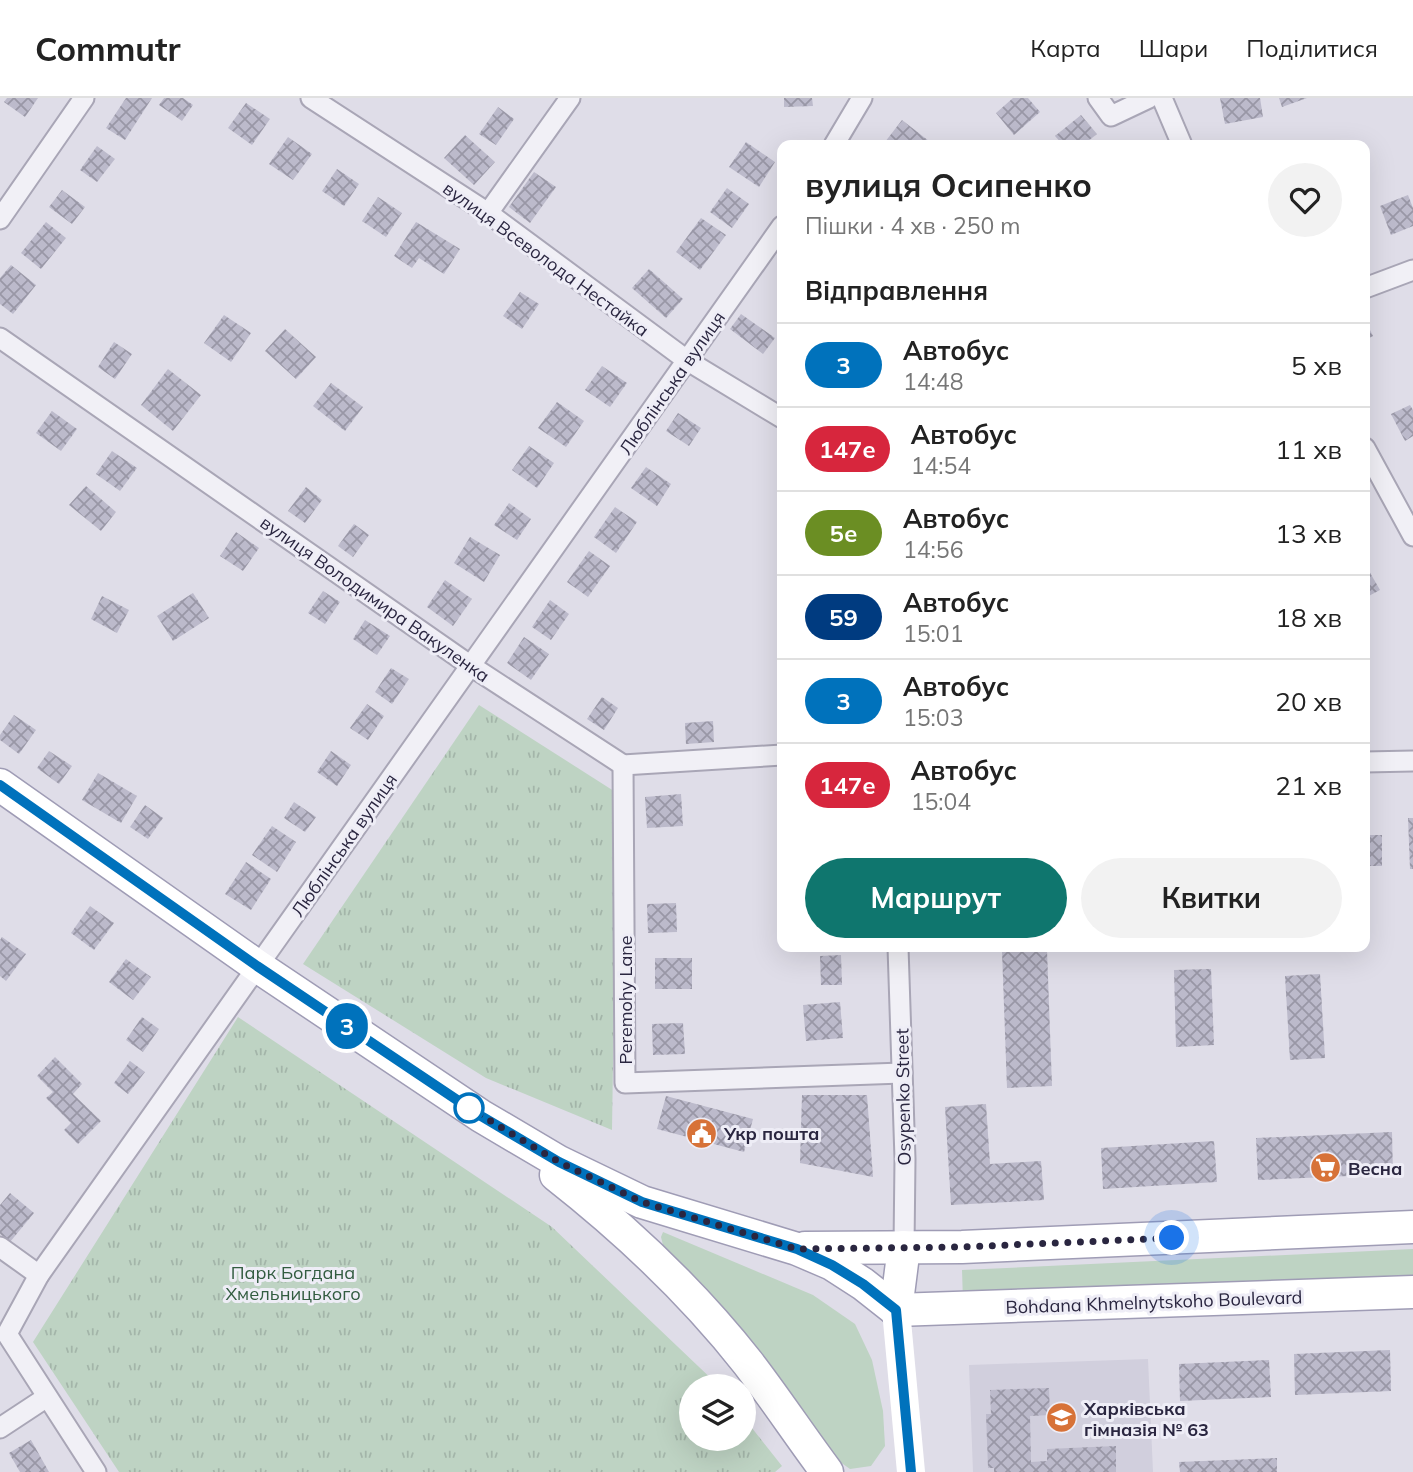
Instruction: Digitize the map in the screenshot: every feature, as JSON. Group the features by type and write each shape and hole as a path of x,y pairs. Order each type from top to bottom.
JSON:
{"main road":[{"path":"0,785 257,966 481,1116 559,1162 642,1202 797,1249 843,1271 896,1310"},
{"path":"481,1116 591,1203 679,1284 747,1363 827,1472"},
{"path":"797,1249 962,1247 1413,1227"},
{"path":"904,1247 896,1310 911,1472"},
{"name":"Bohdana Khmelnytskoho Boulevard","path":"896,1310 1413,1292"}],"street":[{"path":"0,219 84,98"},
{"name":"вулиця Всеволода Нестайка","path":"312,98 488,213 688,361 777,415"},
{"path":"488,213 570,98"},
{"path":"837,140 862,98"},
{"path":"1098,98 1111,116 1149,98"},
{"path":"1162,98 1180,140"},
{"name":"Люблінська вулиця","path":"96,1472 4,1334 38,1275 777,233"},
{"path":"1370,286 1413,270"},
{"name":"вулиця Володимира Вакуленка","path":"0,338 471,666 623,765"},
{"path":"1370,457 1413,536"},
{"path":"623,765 777,755"},
{"path":"1370,762 1413,761"},
{"name":"Peremohy Lane","path":"623,765 625,1083 902,1073"},
{"name":"Osypenko Street","path":"898,952 904,1247"},
{"path":"0,1247 38,1275"},
{"path":"0,1428 47,1397"}],"shaded area":[{"name":"Харківська гімназія № 63","path":"1148,1359 1153,1472 973,1472 969,1365"}],"green space":[{"path":"479,705 617,793 612,1130 486,1078 303,964"},
{"name":"Парк Богдана Хмельницького","path":"238,1017 552,1227 706,1374 679,1374 679,1451 756,1451 756,1433 782,1466 775,1472 119,1472 33,1342"},
{"path":"663,1232 813,1295 855,1324 872,1360 883,1411 885,1446 871,1466 850,1469 836,1459 663,1245"},
{"path":"1413,1249 1413,1282 963,1301 962,1270"}],"building":[{"path":"7,98 38,98 25,117 4,102"},
{"path":"126,98 152,98 125,140 106,128"},
{"path":"164,98 183,98 193,105 182,121 159,105"},
{"path":"784,98 812,98 813,106 784,107"},
{"path":"1013,98 1028,98 1040,112 1014,135 996,113"},
{"path":"1220,98 1260,98 1263,117 1225,124"},
{"path":"1279,98 1307,98 1282,107"},
{"path":"246,103 270,119 252,145 228,128"},
{"path":"498,107 514,119 496,145 479,134"},
{"path":"1081,115 1097,134 1089,140 1059,140 1055,136"},
{"path":"902,120 928,140 887,140"},
{"path":"465,135 495,162 474,185 444,158"},
{"path":"288,137 312,154 293,180 269,164"},
{"path":"746,142 775,162 759,187 729,167"},
{"path":"97,146 115,159 97,182 80,170"},
{"path":"337,169 359,184 344,206 322,191"},
{"path":"534,172 556,187 530,223 509,207"},
{"path":"727,188 749,204 732,228 710,212"},
{"path":"62,190 85,207 72,224 49,207"},
{"path":"1408,195 1413,208 1413,226 1391,235 1380,206"},
{"path":"378,197 402,213 386,237 362,221"},
{"path":"701,218 726,235 700,270 676,252"},
{"path":"46,222 66,238 41,269 21,253"},
{"path":"416,222 460,249 444,274 419,258 412,268 394,256"},
{"path":"11,265 36,285 13,314 0,304 0,278"},
{"path":"649,269 683,299 666,318 632,288"},
{"path":"520,292 539,304 522,329 503,316"},
{"path":"741,314 775,338 763,354 730,329"},
{"path":"224,315 251,333 231,362 204,343"},
{"path":"285,329 316,357 296,379 265,351"},
{"path":"114,342 132,354 115,379 98,367"},
{"path":"602,366 627,383 610,407 585,390"},
{"path":"168,369 201,395 173,431 141,405"},
{"path":"331,383 363,407 345,431 313,406"},
{"path":"557,402 584,421 566,447 538,428"},
{"path":"1410,405 1413,410 1413,436 1405,441 1391,414"},
{"path":"52,411 77,429 61,451 36,433"},
{"path":"678,413 701,428 689,446 666,431"},
{"path":"529,446 554,463 537,488 512,470"},
{"path":"112,451 137,468 120,491 96,474"},
{"path":"646,467 671,484 657,506 631,488"},
{"path":"86,486 116,512 101,531 69,505"},
{"path":"306,487 322,500 305,523 288,511"},
{"path":"509,503 531,519 517,540 494,525"},
{"path":"615,507 637,522 616,553 594,537"},
{"path":"354,524 369,535 353,557 338,546"},
{"path":"236,532 259,548 243,571 220,556"},
{"path":"470,537 500,555 484,582 454,563"},
{"path":"589,551 610,566 588,597 567,582"},
{"path":"1370,573 1380,590 1370,595"},
{"path":"445,580 472,599 453,626 427,607"},
{"path":"323,591 340,602 325,624 308,613"},
{"path":"193,593 209,618 173,641 157,616"},
{"path":"102,596 129,610 117,633 91,619"},
{"path":"550,600 569,614 551,640 532,627"},
{"path":"365,620 390,636 377,655 353,639"},
{"path":"524,637 549,654 531,680 507,663"},
{"path":"391,668 409,679 392,704 375,692"},
{"path":"602,697 618,708 604,730 587,719"},
{"path":"367,704 384,716 368,740 350,728"},
{"path":"14,715 36,730 19,754 0,740 0,735"},
{"path":"713,721 714,742 686,744 685,723"},
{"path":"49,751 72,766 59,784 37,768"},
{"path":"331,751 351,765 337,786 317,772"},
{"path":"98,773 137,796 121,823 82,800"},
{"path":"681,794 683,826 647,828 645,797"},
{"path":"294,802 316,817 305,832 284,818"},
{"path":"145,805 163,818 148,839 130,827"},
{"path":"1408,818 1413,818 1413,869 1410,869"},
{"path":"272,826 296,842 277,872 252,855"},
{"path":"1370,835 1382,835 1382,866 1370,866"},
{"path":"246,862 271,879 251,910 225,894"},
{"path":"676,903 677,932 648,933 647,904"},
{"path":"90,906 114,923 94,950 71,933"},
{"path":"2,937 26,954 6,981 0,976"},
{"path":"1002,952 1047,952 1052,1086 1007,1088"},
{"path":"841,955 842,985 821,985 820,956"},
{"path":"655,958 692,958 692,989 655,989"},
{"path":"126,959 151,977 133,1000 109,982"},
{"path":"1211,969 1214,1045 1176,1047 1174,970"},
{"path":"1320,974 1325,1058 1290,1060 1285,976"},
{"path":"840,1002 843,1038 806,1041 803,1005"},
{"path":"142,1017 159,1029 143,1052 126,1040"},
{"path":"683,1023 685,1054 653,1055 652,1024"},
{"path":"55,1057 82,1084 73,1094 101,1121 78,1144 64,1130 71,1123 46,1098 53,1092 37,1076"},
{"path":"130,1061 145,1072 128,1094 114,1083"},
{"path":"802,1095 867,1095 873,1177 800,1163"},
{"name":"Укр пошта","path":"666,1096 753,1119 744,1152 657,1129"},
{"path":"986,1104 990,1164 1041,1161 1044,1200 951,1205 945,1107"},
{"path":"1392,1132 1393,1174 1258,1180 1256,1138"},
{"path":"1214,1141 1217,1182 1103,1189 1101,1148"},
{"path":"10,1193 34,1213 10,1242 0,1234 0,1205"},
{"path":"1390,1350 1391,1391 1295,1395 1294,1354"},
{"path":"1269,1360 1271,1397 1180,1401 1179,1364"},
{"path":"1049,1388 1050,1415 1030,1416 1031,1462 1047,1461 1047,1449 1116,1446 1116,1472 994,1472 994,1468 988,1468 986,1414 991,1414 990,1390"},
{"path":"31,1440 49,1472 20,1472 9,1453"},
{"path":"1277,1458 1277,1472 1180,1472 1179,1462"}],"bus line":[{"name":"3","path":"0,785 257,966 481,1116 559,1162 642,1202 797,1249 832,1265 863,1284 896,1310 911,1472"}],"place":[{"name":"Укр пошта","path":"701,1133"},
{"name":"Весна","path":"1325,1168"},
{"name":"Харківська гімназія № 63","path":"1061,1418"}],"route":[{"path":"469,1108 559,1162 642,1202 797,1249 962,1247 1172,1238"}]}
